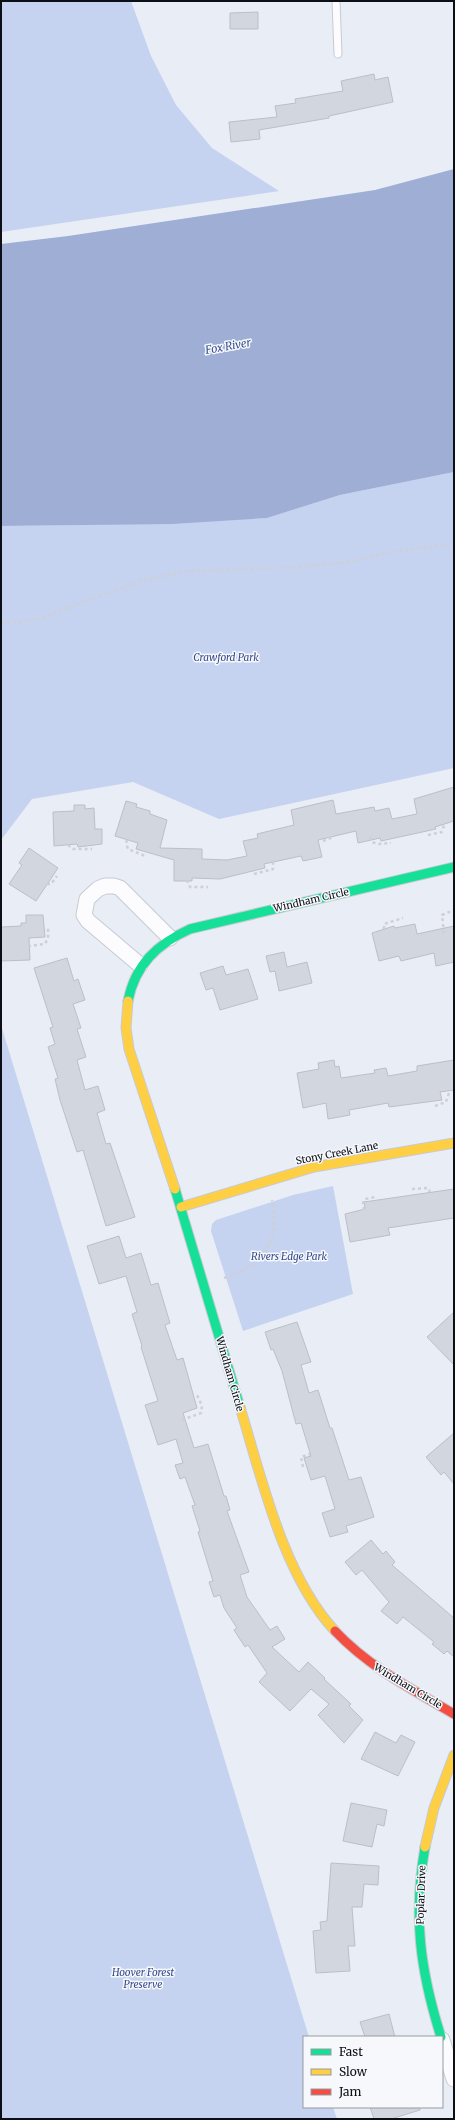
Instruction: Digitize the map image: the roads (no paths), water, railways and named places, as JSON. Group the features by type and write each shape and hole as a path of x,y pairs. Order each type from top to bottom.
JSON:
{"street":[{"name":"Windham Circle","path":"454,867 203,925 182,932 170,938 148,955 140,965 133,982 128,1002 126,1020 128,1042 181,1207 240,1409 286,1549 299,1577 316,1607 341,1636 376,1668 454,1714"},
{"path":"140,965 88,921 84,915 84,908 91,894 105,886 120,888 170,938"},
{"name":"Stony Creek Lane","path":"181,1207 314,1166 454,1143"},
{"name":"Poplar Drive","path":"441,2036 424,1978 420,1944 419,1888 422,1857 435,1800 454,1755"},
{"path":"443,2043 454,2079"}],"lane":[{"path":"336,1 338,54"}],"water":[{"name":"Fox River","path":"454,169 454,472 340,495 267,518 172,524 1,526 1,244 68,236 375,190"}],"park label":[{"name":"Crawford Park","path":"226,657"},
{"name":"Rivers Edge Park","path":"289,1256"},
{"name":"Hoover Forest Preserve","path":"143,1978"}]}
